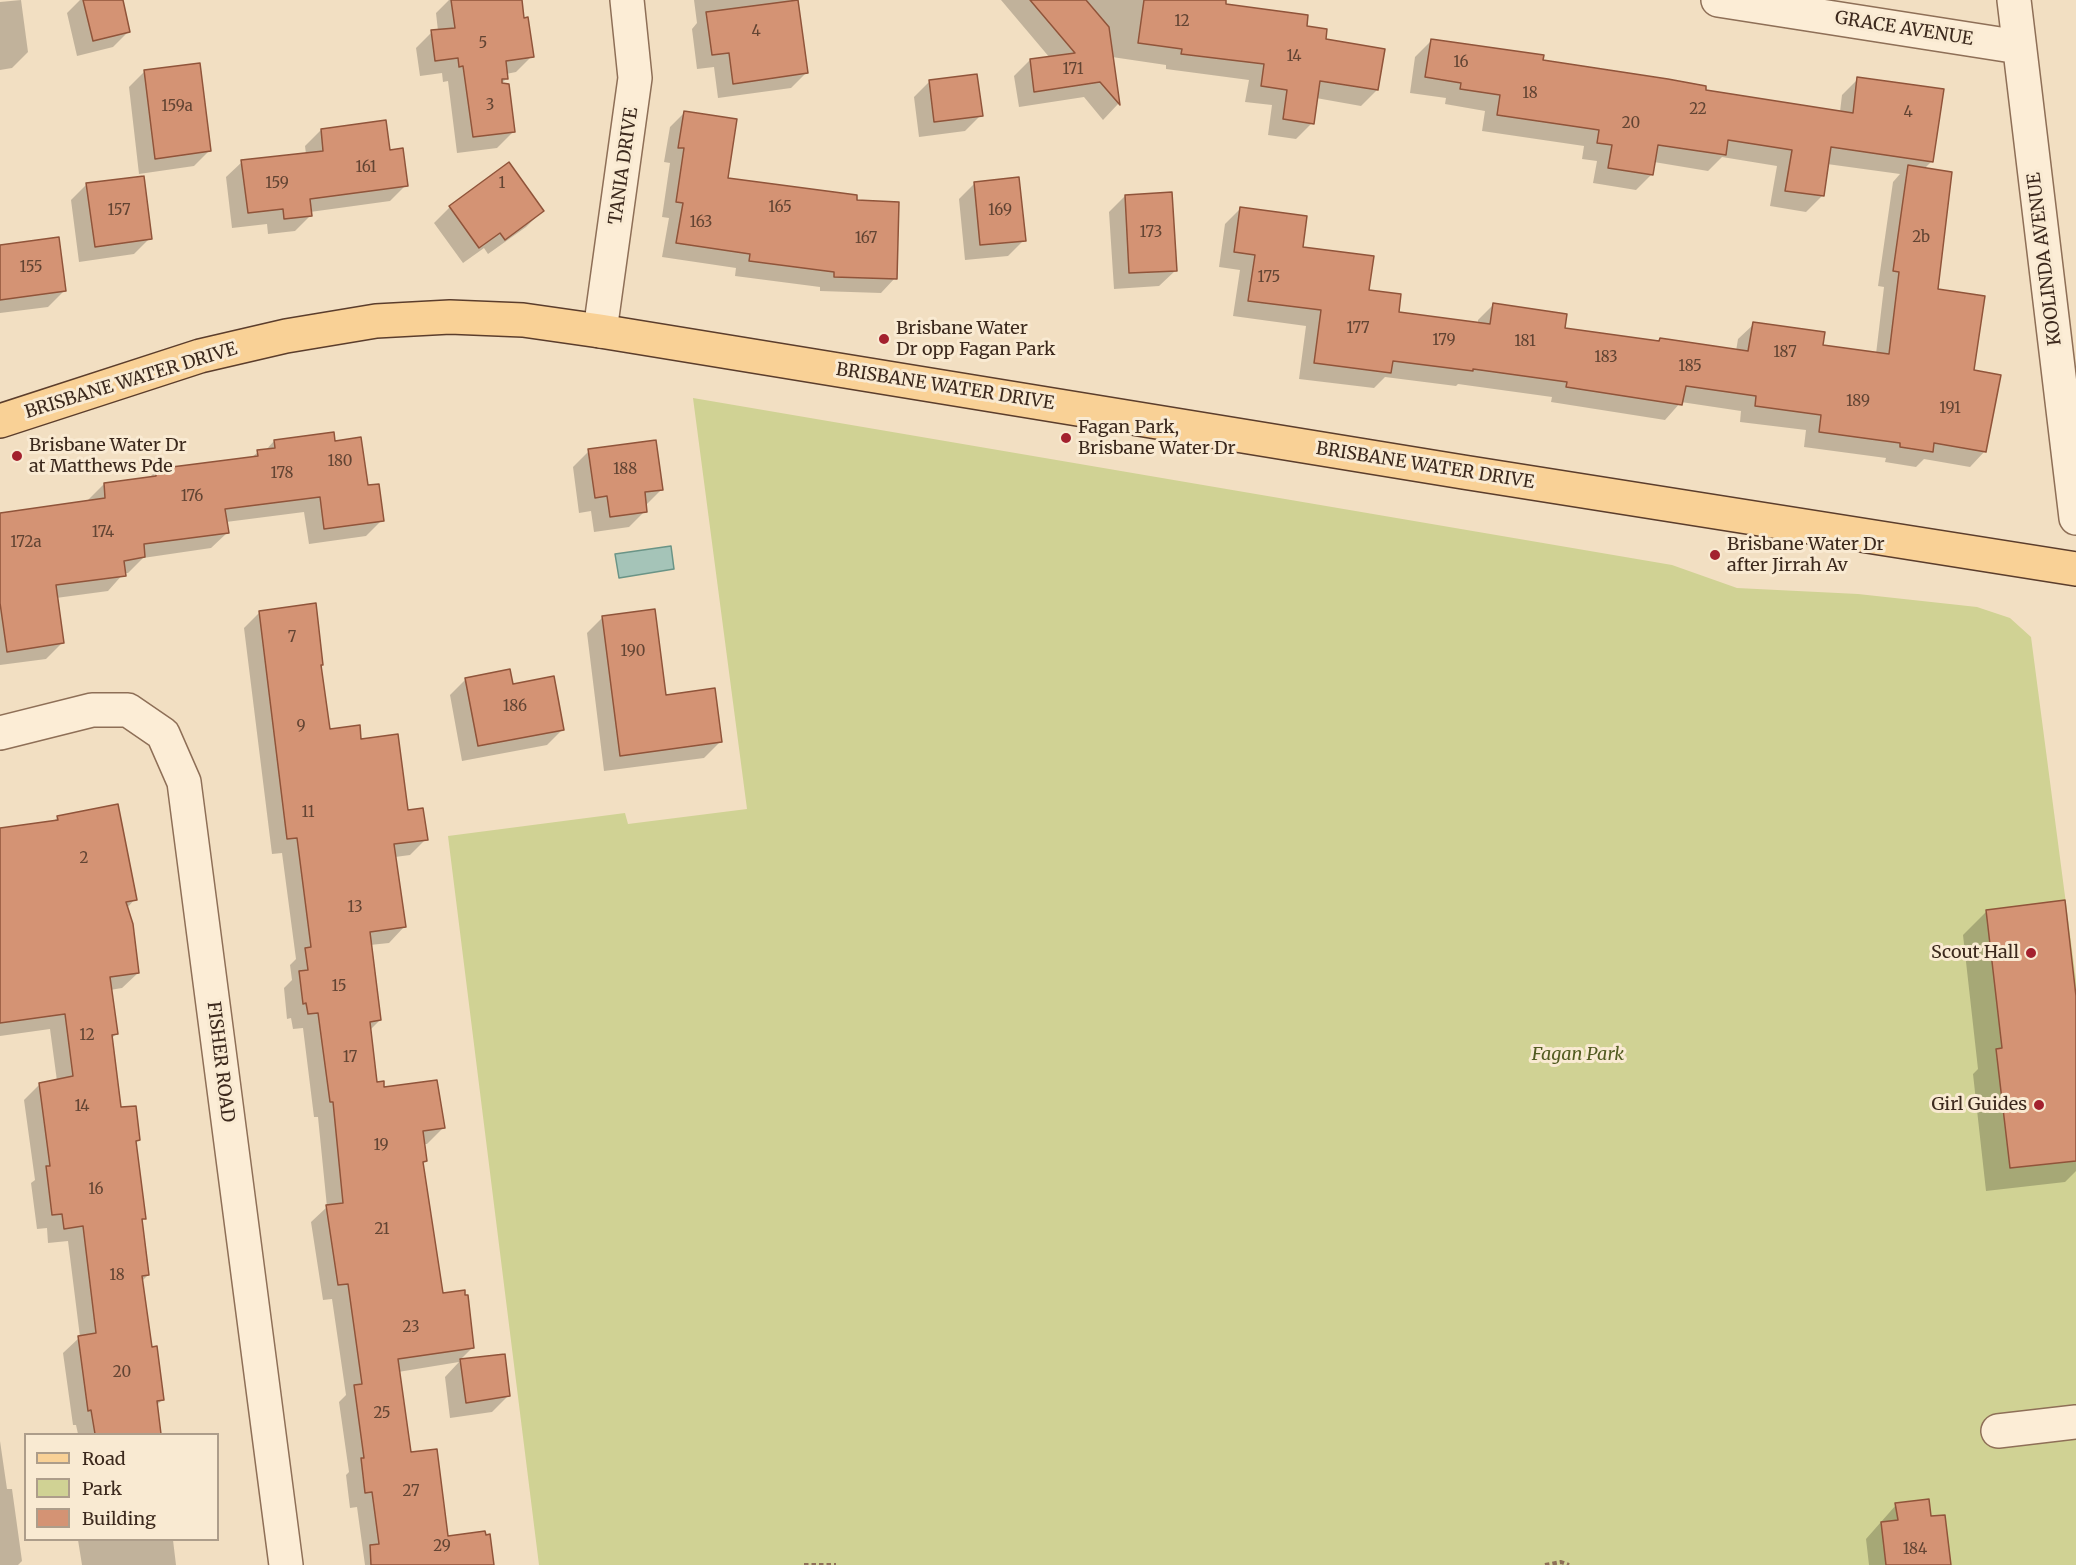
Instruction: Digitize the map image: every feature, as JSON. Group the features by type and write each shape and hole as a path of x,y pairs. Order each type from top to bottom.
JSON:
{"main road":[{"name":"BRISBANE WATER DRIVE","path":"0,421 200,356 286,336 376,321 450,317 523,320 1463,472 2076,568"}],"street":[{"name":"TANIA DRIVE","path":"600,331 635,78 627,0"},
{"name":"GRACE AVENUE","path":"1718,0 2019,47"},
{"name":"KOOLINDA AVENUE","path":"2014,0 2076,518"},
{"name":"FISHER ROAD","path":"0,734 92,710 128,710 163,734 184,783 286,1565"},
{"path":"1998,1431 2076,1422"}],"path":[{"path":"1545,1565 1561,1562 1569,1565"},
{"path":"804,1565 836,1565"}],"green space":[{"name":"Fagan Park","path":"693,398 1672,565 1737,588 1858,594 1977,607 2010,618 2031,637 2076,980 2076,1565 539,1565 448,836 625,813 628,824 747,809"}],"shaded area":[{"path":"671,546 674,569 619,578 615,554"}],"building":[{"path":"83,0 123,0 130,32 93,41"},
{"path":"451,0 522,0 524,18 528,17 534,57 506,61 508,79 502,79 502,83 509,84 515,132 473,137 463,66 459,67 458,58 435,61 431,30 455,28"},
{"path":"798,0 808,73 733,84 729,53 712,55 706,12"},
{"path":"1030,0 1086,0 1109,27 1120,105 1100,82 1034,92 1030,59 1075,53"},
{"path":"1144,0 1226,0 1226,4 1308,15 1307,26 1327,29 1326,39 1385,49 1378,90 1320,81 1314,124 1283,119 1287,90 1261,86 1264,64 1181,54 1182,49 1138,43"},
{"path":"1431,39 1544,55 1543,60 1668,79 1706,86 1706,90 1853,113 1857,77 1944,89 1933,162 1831,147 1824,196 1785,191 1792,150 1728,140 1726,155 1658,145 1653,175 1608,168 1612,145 1597,143 1599,130 1497,115 1500,95 1460,89 1461,83 1425,77"},
{"path":"200,63 211,151 155,159 144,70"},
{"path":"977,74 983,116 934,122 929,80"},
{"path":"684,111 737,119 728,178 857,195 857,200 899,202 897,279 834,277 834,272 749,261 750,254 676,243 683,203 676,202 684,148 678,148"},
{"path":"386,120 390,150 403,148 408,186 310,199 312,216 284,219 283,209 248,213 241,160 323,151 321,129"},
{"path":"509,162 544,211 505,240 500,233 479,248 449,206"},
{"path":"1908,165 1952,172 1938,289 1985,296 1974,370 2001,375 1986,452 1934,443 1933,452 1900,447 1900,443 1819,432 1821,415 1755,406 1756,396 1686,386 1682,405 1566,387 1567,382 1473,369 1473,371 1393,361 1391,373 1314,363 1321,310 1248,301 1255,255 1234,252 1240,207 1307,216 1303,247 1374,256 1369,290 1401,294 1399,312 1490,324 1493,303 1567,314 1565,328 1659,341 1660,338 1748,351 1753,322 1825,332 1823,345 1889,354 1899,272 1893,271"},
{"path":"144,176 152,239 95,247 86,183"},
{"path":"1019,177 1026,241 980,245 974,182"},
{"path":"1172,192 1177,271 1129,273 1125,195"},
{"path":"59,237 66,291 0,300 0,245"},
{"path":"334,432 335,441 361,437 368,485 379,484 384,521 324,529 320,497 225,509 229,533 144,544 145,557 124,561 126,576 56,585 64,643 7,652 0,603 0,513 105,498 104,483 156,476 156,469 258,456 257,450 275,448 274,440"},
{"path":"656,440 663,490 645,492 647,512 610,517 607,496 595,498 588,449"},
{"path":"316,603 323,665 321,665 330,729 360,725 361,739 398,734 408,810 423,808 428,840 394,844 406,927 370,932 381,1020 370,1022 377,1082 384,1081 384,1087 437,1080 445,1128 423,1131 427,1161 423,1162 443,1293 465,1290 465,1295 468,1295 474,1348 398,1359 411,1452 437,1449 448,1536 485,1531 486,1535 490,1534 494,1565 371,1565 370,1545 379,1544 372,1492 365,1493 361,1458 364,1458 354,1385 362,1384 348,1284 338,1285 326,1205 343,1203 333,1102 330,1102 318,1013 308,1014 306,1003 303,1004 299,971 308,970 305,948 311,947 297,838 287,839 259,611"},
{"path":"655,609 666,695 715,688 722,742 620,756 602,616"},
{"path":"510,669 513,684 554,676 564,730 478,746 465,678"},
{"path":"118,804 137,900 126,902 133,924 139,973 110,977 118,1034 112,1035 121,1107 136,1106 140,1140 136,1141 146,1219 142,1219 149,1275 142,1276 152,1347 157,1346 164,1400 157,1401 161,1433 95,1433 91,1410 88,1411 78,1336 96,1333 83,1226 64,1229 62,1214 52,1215 46,1166 50,1166 39,1083 73,1076 65,1014 0,1023 0,828 58,820 57,816"},
{"path":"2065,900 2076,996 2076,1161 2010,1168 1996,1049 2002,1048 1986,910"},
{"path":"505,1354 510,1396 466,1403 460,1359"},
{"path":"1929,1499 1931,1516 1945,1515 1951,1565 1886,1565 1881,1522 1898,1520 1895,1503"}],"place":[{"name":"Brisbane Water Dr opp Fagan Park","path":"884,339"},
{"name":"Fagan Park, Brisbane Water Dr","path":"1066,438"},
{"name":"Brisbane Water Dr at Matthews Pde","path":"17,456"},
{"name":"Brisbane Water Dr after Jirrah Av","path":"1715,555"},
{"name":"Scout Hall","path":"2031,953"},
{"name":"Girl Guides","path":"2039,1105"}]}
